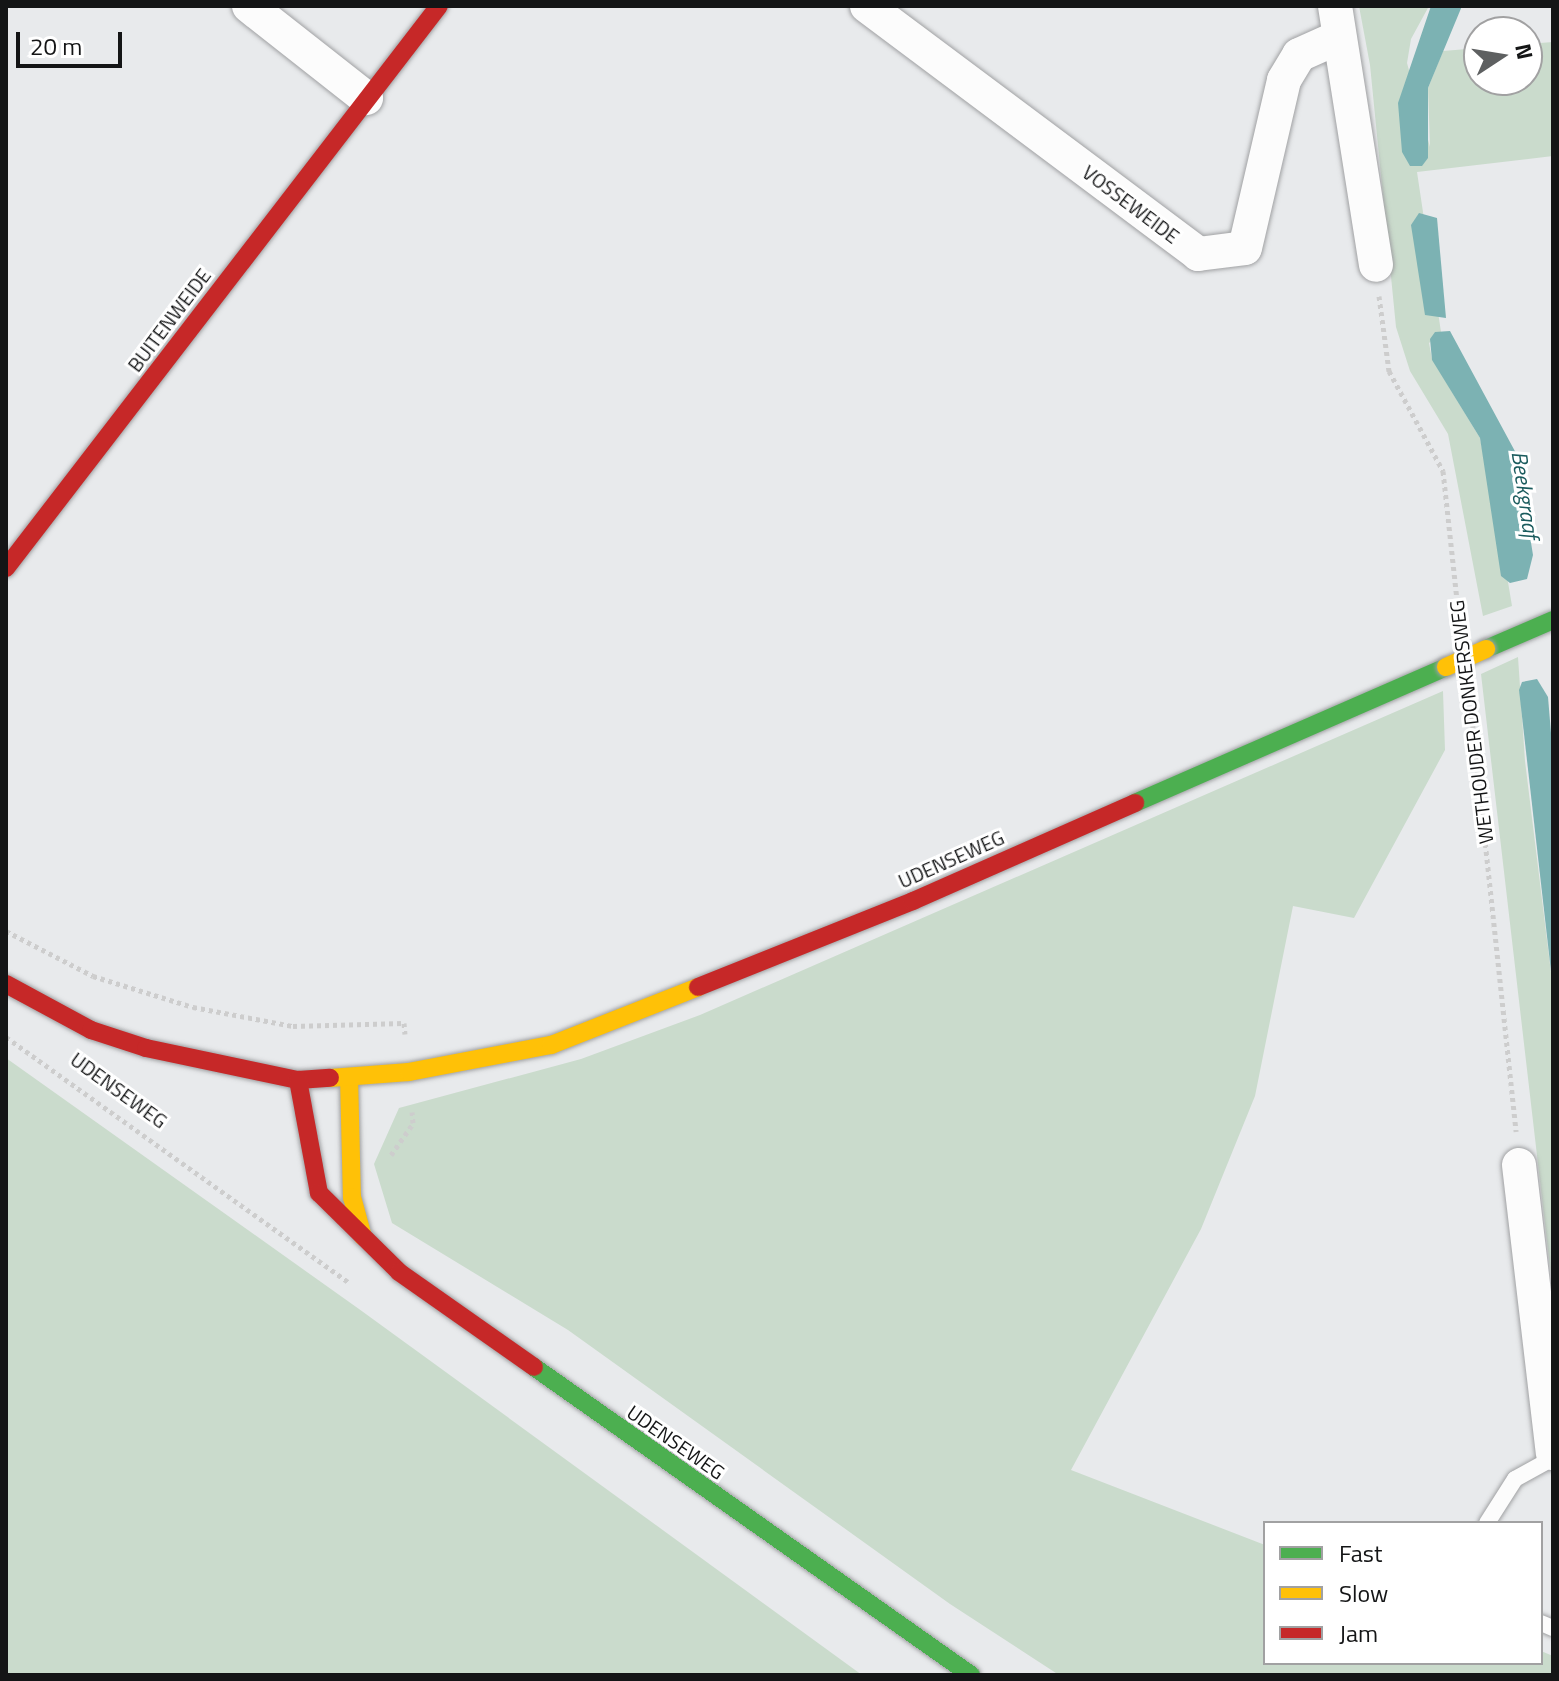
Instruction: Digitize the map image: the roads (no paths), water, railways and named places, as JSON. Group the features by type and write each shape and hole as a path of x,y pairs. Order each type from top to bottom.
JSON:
{"street":[{"path":"249,6 366,98"},
{"name":"BUITENWEIDE","path":"6,568 439,6"},
{"name":"VOSSEWEIDE","path":"867,6 1198,254 1245,248 1284,80 1299,55 1337,22"},
{"path":"1337,22 1356,118 1376,265"},
{"name":"UDENSEWEG","path":"6,984 91,1030 146,1048 298,1080 349,1077 492,1058 603,1028 913,901 1553,620"},
{"path":"349,1077 351,1185 363,1237"},
{"name":"UDENSEWEG","path":"298,1080 319,1193 363,1237 447,1309 971,1675"},
{"path":"1519,1165 1553,1456"}],"lane":[{"path":"1488,1521 1515,1479 1553,1456"}],"water":[{"path":"1431,6 1462,6 1428,88 1428,158 1422,166 1410,166 1402,152 1398,103"},
{"path":"1419,213 1437,218 1446,318 1425,315 1411,225"},
{"path":"1450,331 1517,455 1533,555 1527,579 1510,583 1501,576 1480,438 1432,360 1430,339 1435,332"},
{"path":"1537,679 1548,697 1553,757 1553,989 1519,690 1522,682"}],"water label":[{"name":"Beekgraaf","path":"1525,495"}]}
